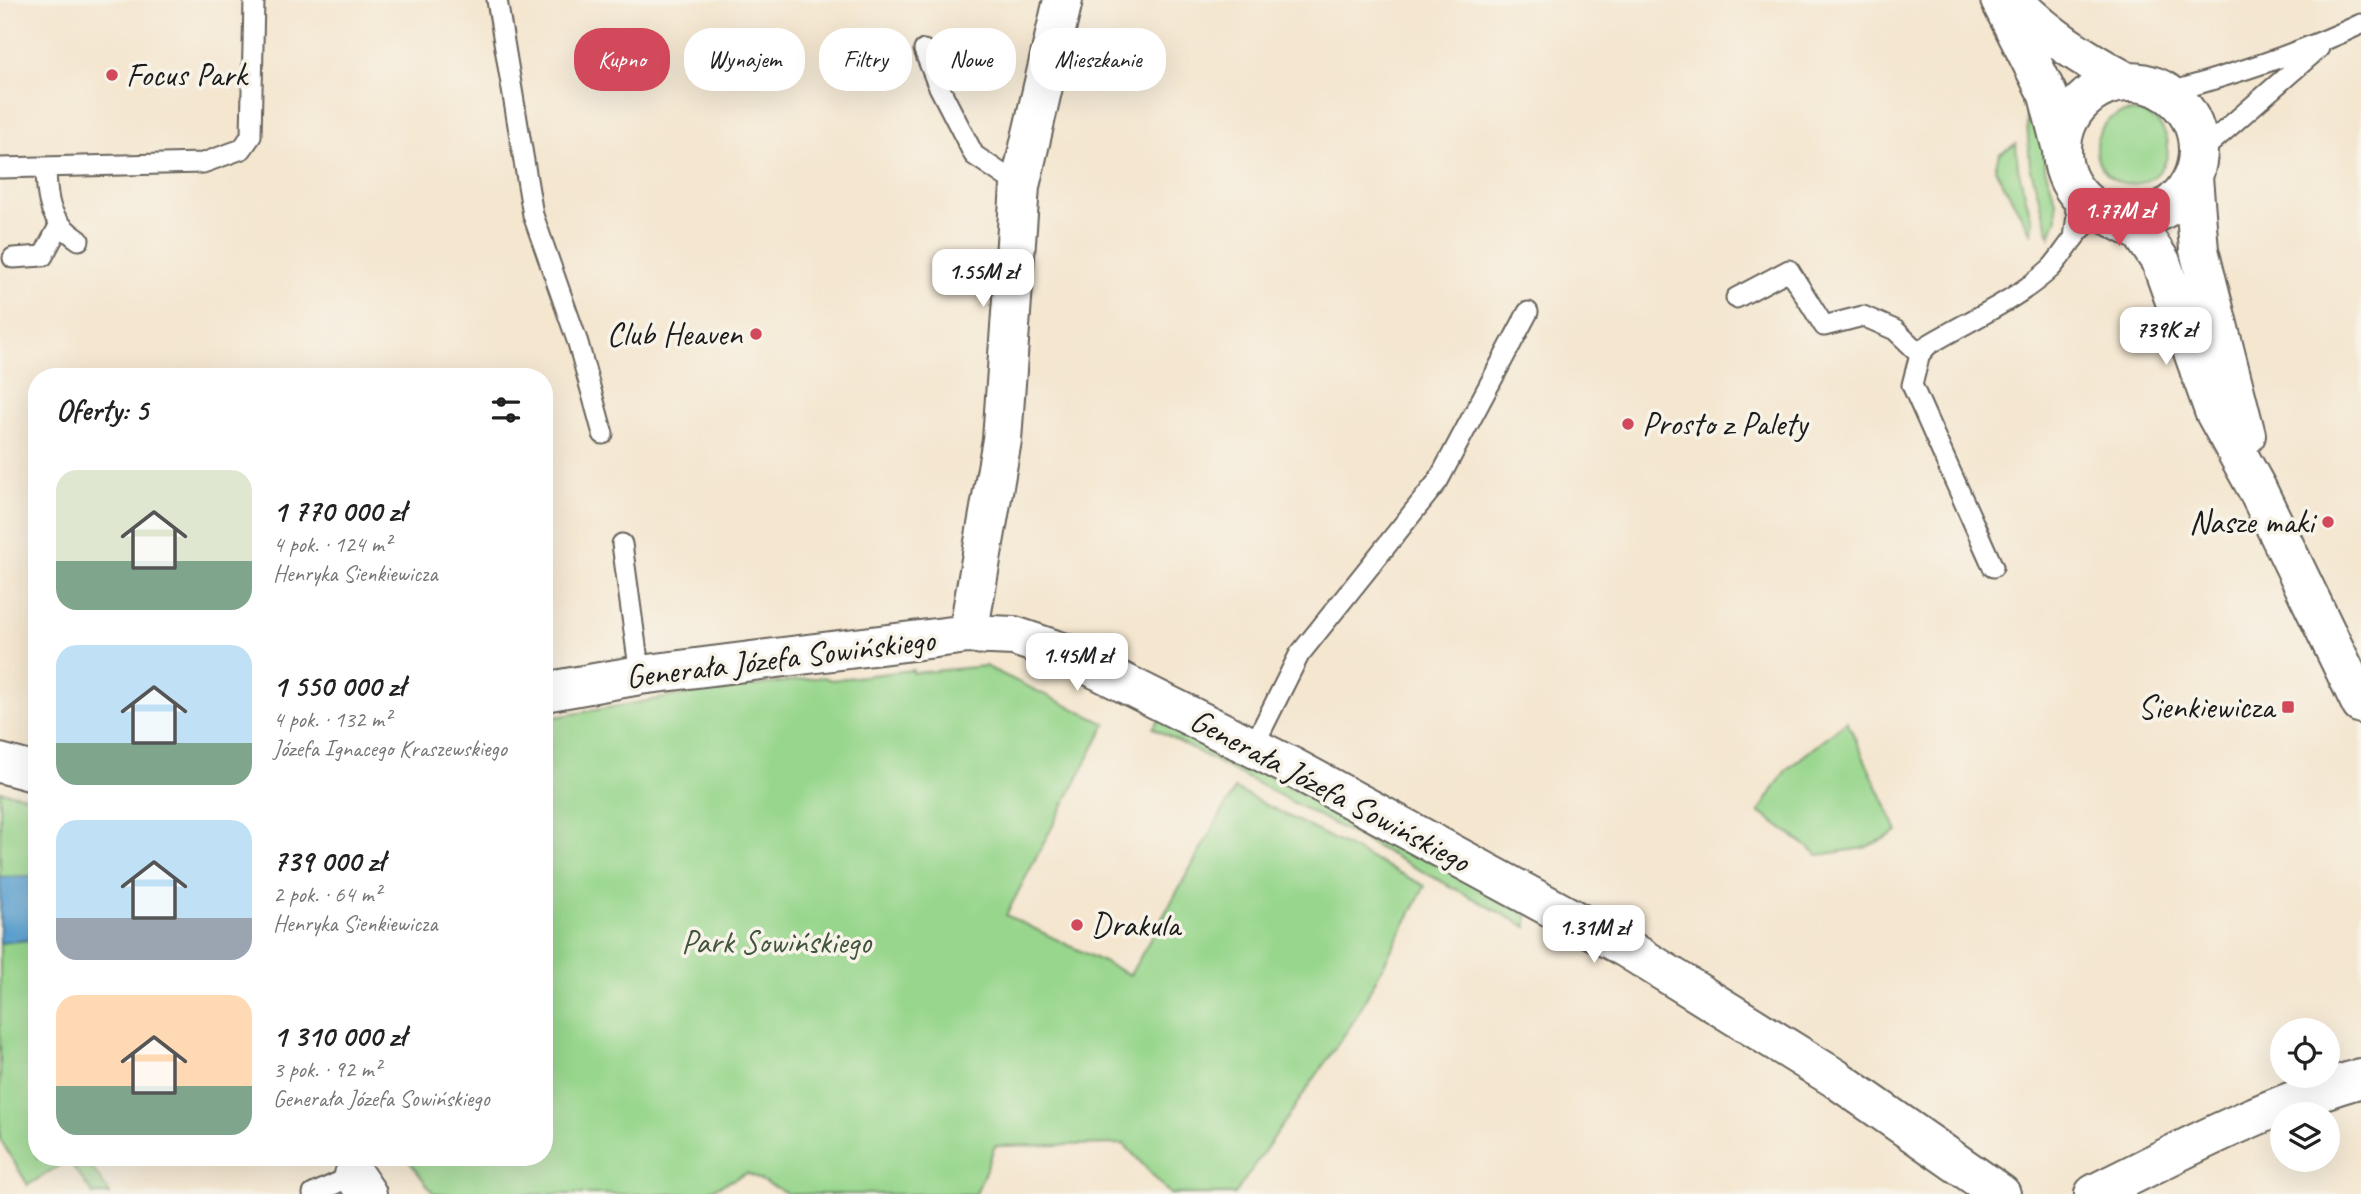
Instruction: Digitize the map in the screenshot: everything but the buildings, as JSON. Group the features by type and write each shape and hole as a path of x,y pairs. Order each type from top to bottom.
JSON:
{"street":[{"path":"968,634 1002,440 1020,186 1063,0"},
{"path":"2000,0 2048,95 2065,163 2078,196 2141,232 2161,262 2214,411 2257,489 2361,704"},
{"path":"2013,0 2037,26 2081,56 2127,82"},
{"path":"2065,163 2066,127 2075,109 2090,95 2107,85 2127,82 2150,85 2167,93 2191,119 2196,166 2199,250 2245,428 2257,489"},
{"path":"2108,215 2128,219 2148,216 2166,208 2182,195 2196,166"},
{"name":"Generała Józefa Sowińskiego","path":"553,690 640,675 968,634 1014,636 1062,652 1253,747 1626,948 1835,1078 2001,1194"},
{"path":"0,763 28,771"},
{"path":"2094,1194 2219,1132 2317,1091 2361,1079"}],"lane":[{"path":"0,167 203,163 242,149 251,136 254,0"},
{"path":"497,0 533,215 578,344 603,434"},
{"path":"2167,93 2239,73 2328,41 2361,24"},
{"path":"2196,166 2328,41"},
{"path":"924,50 937,83 974,155 1020,186"},
{"path":"2065,163 2077,215 2074,241"},
{"path":"46,168 46,197 59,226 79,240"},
{"path":"1993,567 1912,385 1920,354 1928,345 2037,281 2074,241 2085,224 2096,216 2108,215"},
{"path":"13,258 43,256 59,226"},
{"path":"1736,298 1789,270 1824,326 1863,316 1895,330 1920,354"},
{"path":"1253,747 1298,655 1438,481 1528,312"},
{"path":"622,544 640,675"},
{"path":"313,1194 361,1184"}],"green space":[{"path":"2024,78 2043,141 2045,168 2056,201 2057,217 2050,236 2030,166"},
{"path":"2139,112 2158,122 2166,134 2166,162 2158,174 2146,182 2125,184 2106,174 2098,162 2096,141 2106,122 2118,114"},
{"path":"2016,144 2018,168 2032,221 2031,233 1995,169 1999,154"},
{"name":"Park Sowińskiego","path":"985,666 1106,724 1006,915 1130,975 1235,789 1425,886 1355,1019 1235,1194 1170,1194 1124,1144 995,1146 976,1194 789,1194 747,1173 702,1194 434,1194 413,1166 553,1166 553,717 675,696 823,677 831,680 913,670 913,673"},
{"path":"1160,718 1527,912 1527,927 1153,728"},
{"path":"1847,721 1898,832 1864,848 1819,855 1759,812 1786,770"},
{"path":"0,791 28,796 28,1166 58,1166 28,1185 0,1139"},
{"path":"72,1166 91,1166 110,1194 93,1194"}],"water":[{"path":"28,876 28,940 0,943 0,877"}],"place":[{"name":"Focus Park","path":"112,75"},
{"name":"Club Heaven","path":"756,334"},
{"name":"Prosto z Palety","path":"1628,424"},
{"name":"Nasze maki","path":"2328,522"},
{"name":"Sienkiewicza","path":"2288,707"},
{"name":"Drakula","path":"1077,925"}]}
